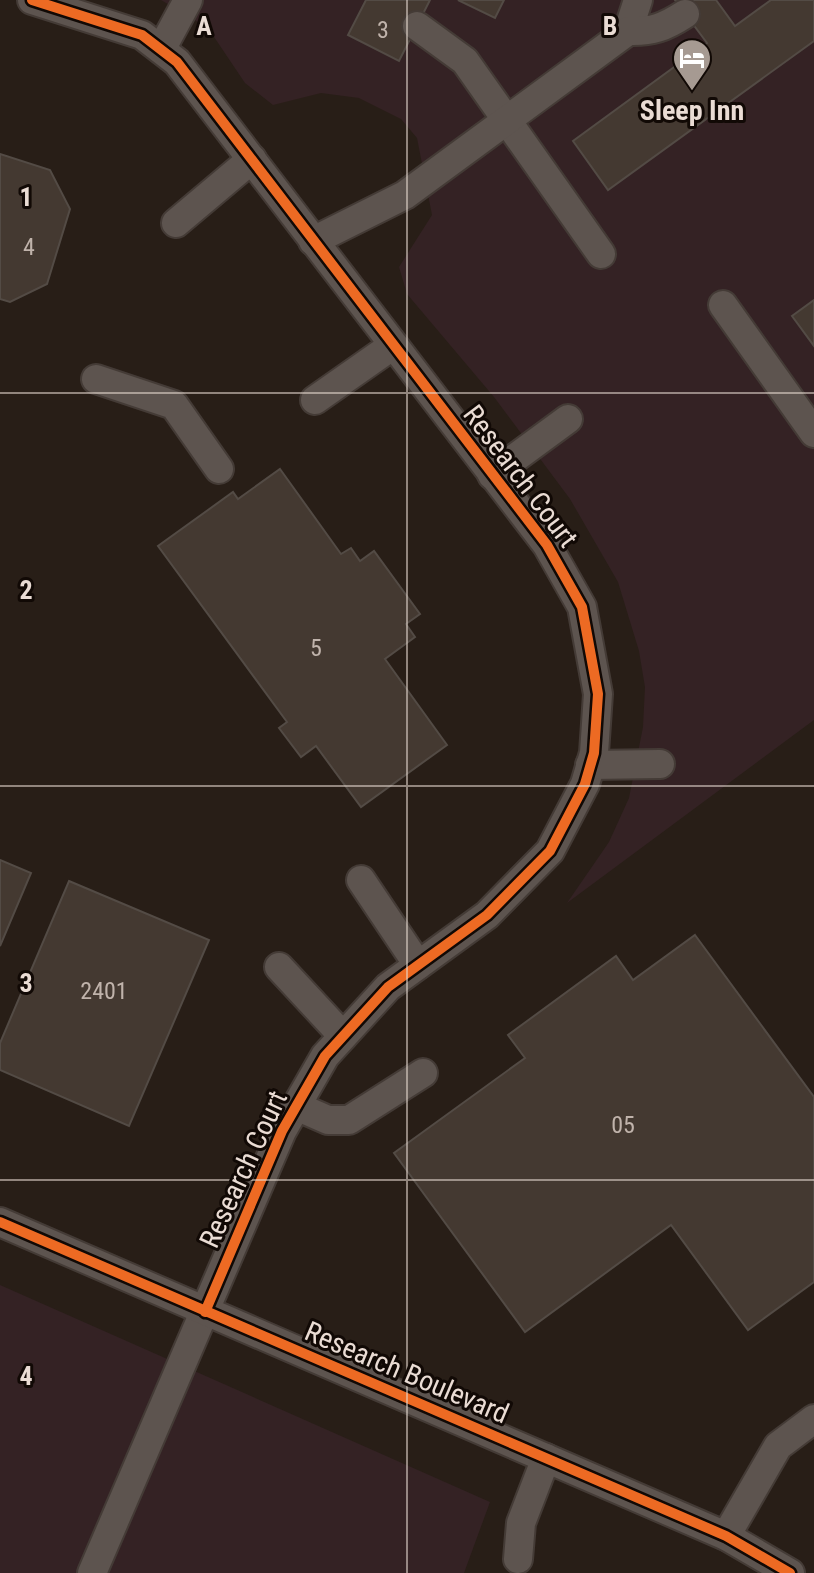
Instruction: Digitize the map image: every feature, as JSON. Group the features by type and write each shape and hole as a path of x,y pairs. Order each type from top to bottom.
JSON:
{"street":[{"name":"Research Court","path":"32,0 142,35 162,48 252,159 547,545 582,607 598,694 590,765 550,851 487,915 388,987 325,1056 296,1106 282,1131 92,1573"},
{"path":"162,48 188,0"},
{"path":"628,31 638,0"},
{"path":"313,241 405,195 628,31 648,32 664,28 685,14"},
{"path":"417,26 465,61 601,254"},
{"path":"176,223 252,159"},
{"path":"723,305 814,433"},
{"path":"315,400 392,346"},
{"path":"96,379 174,405 219,469"},
{"path":"492,475 568,419"},
{"path":"590,765 660,764"},
{"path":"361,880 418,965"},
{"path":"279,967 343,1036"},
{"path":"296,1106 328,1120 349,1120 423,1073"},
{"name":"Research Boulevard","path":"0,1222 726,1536 775,1568"},
{"path":"726,1536 778,1446 814,1419"},
{"path":"518,1559 521,1523 546,1458"}],"shaded area":[{"path":"161,0 814,0 814,720 567,903 609,842 629,798 643,727 645,687 639,651 618,582 570,499 494,397 407,294 399,267 432,215 417,138 401,119 359,98 321,93 273,105 245,83 208,28"},
{"path":"0,1285 490,1502 464,1573 0,1573"}],"building":[{"path":"366,0 430,0 399,61 348,35"},
{"path":"458,0 504,0 495,18"},
{"name":"Sleep Inn","path":"675,0 716,0 735,26 771,0 814,0 814,41 608,190 573,141 707,43"},
{"path":"0,154 50,170 70,209 47,284 10,302 0,299"},
{"path":"814,300 814,346 792,316"},
{"path":"280,469 341,554 351,548 360,561 374,551 420,614 406,624 415,637 385,659 447,745 361,807 316,746 301,757 279,728 287,722 158,546 233,492 238,499"},
{"path":"0,860 31,873 0,946"},
{"path":"69,881 209,940 129,1126 0,1070 0,1043"},
{"path":"695,935 814,1097 814,1282 748,1330 671,1225 525,1332 394,1153 525,1058 508,1035 616,956 633,980"}],"cycle path":[{"path":"32,0 142,35 177,62 547,545 582,607 598,694 594,753 585,784 550,851 487,915 388,987 325,1056 282,1131 205,1312"},
{"path":"0,1222 726,1536 790,1573"}],"place":[{"name":"Sleep Inn","path":"692,92"}]}
